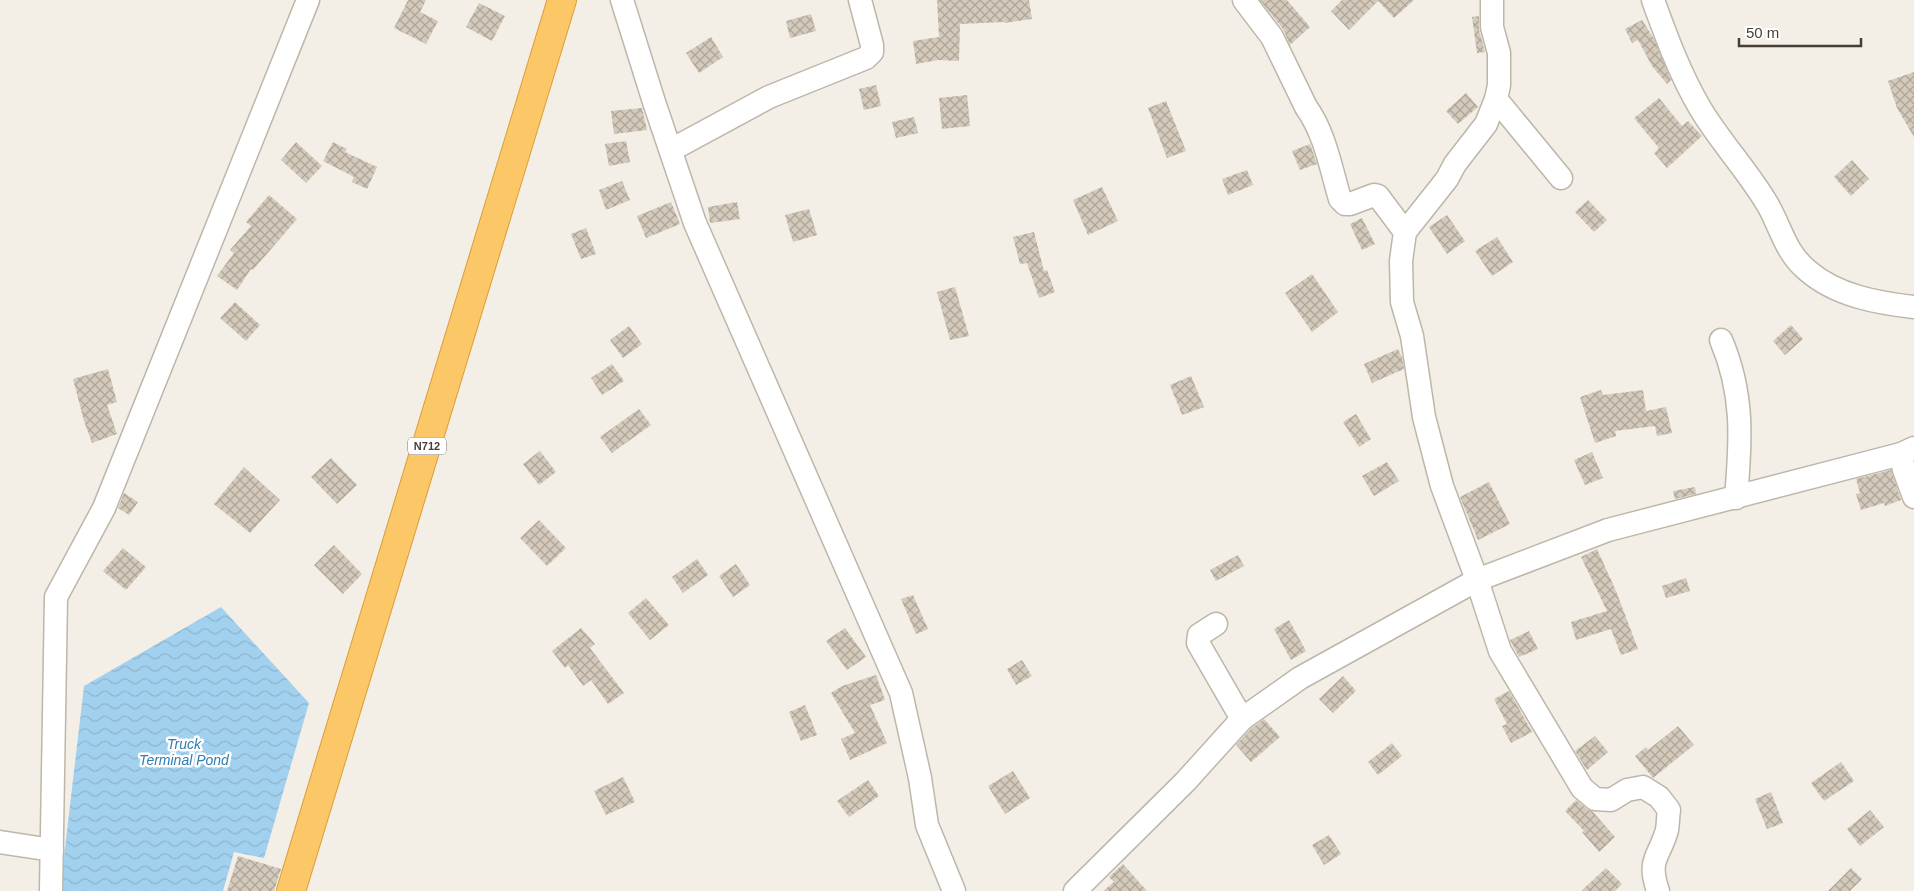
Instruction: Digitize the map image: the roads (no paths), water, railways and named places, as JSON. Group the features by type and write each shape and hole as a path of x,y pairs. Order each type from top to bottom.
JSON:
{"highway":[{"name":"N712","path":"291,891 562,0"}],"street":[{"path":"51,891 56,597 104,508 308,0"},
{"path":"622,0 695,223 901,693 920,778 927,826 954,891"},
{"path":"671,150 769,97 866,58 872,52 872,45 860,0"},
{"path":"1244,0 1272,37 1321,134 1340,200 1345,204 1350,204 1374,195 1378,196 1406,232"},
{"path":"1492,0 1492,27 1499,53 1496,99 1486,124 1406,232 1401,261 1402,302 1412,336 1424,417 1442,486 1477,580 1500,651 1582,788 1595,800 1611,800 1628,790 1643,787 1659,796 1669,810 1666,830 1656,855 1652,874 1658,891"},
{"path":"1653,0 1668,41 1700,108 1769,207 1787,248 1808,272 1837,290 1882,303 1914,307"},
{"path":"1496,99 1561,178"},
{"path":"1721,340 1730,362 1739,402 1741,447 1736,498"},
{"path":"1076,891 1185,782 1242,719 1300,678 1477,580 1608,530 1736,498 1907,451 1904,470 1914,497"},
{"path":"1216,624 1199,635 1198,643 1242,719"},
{"path":"0,842 52,850"}],"water":[{"name":"Truck Terminal Pond","path":"221,607 309,703 264,858 234,852 223,891 60,891 84,686"}]}
